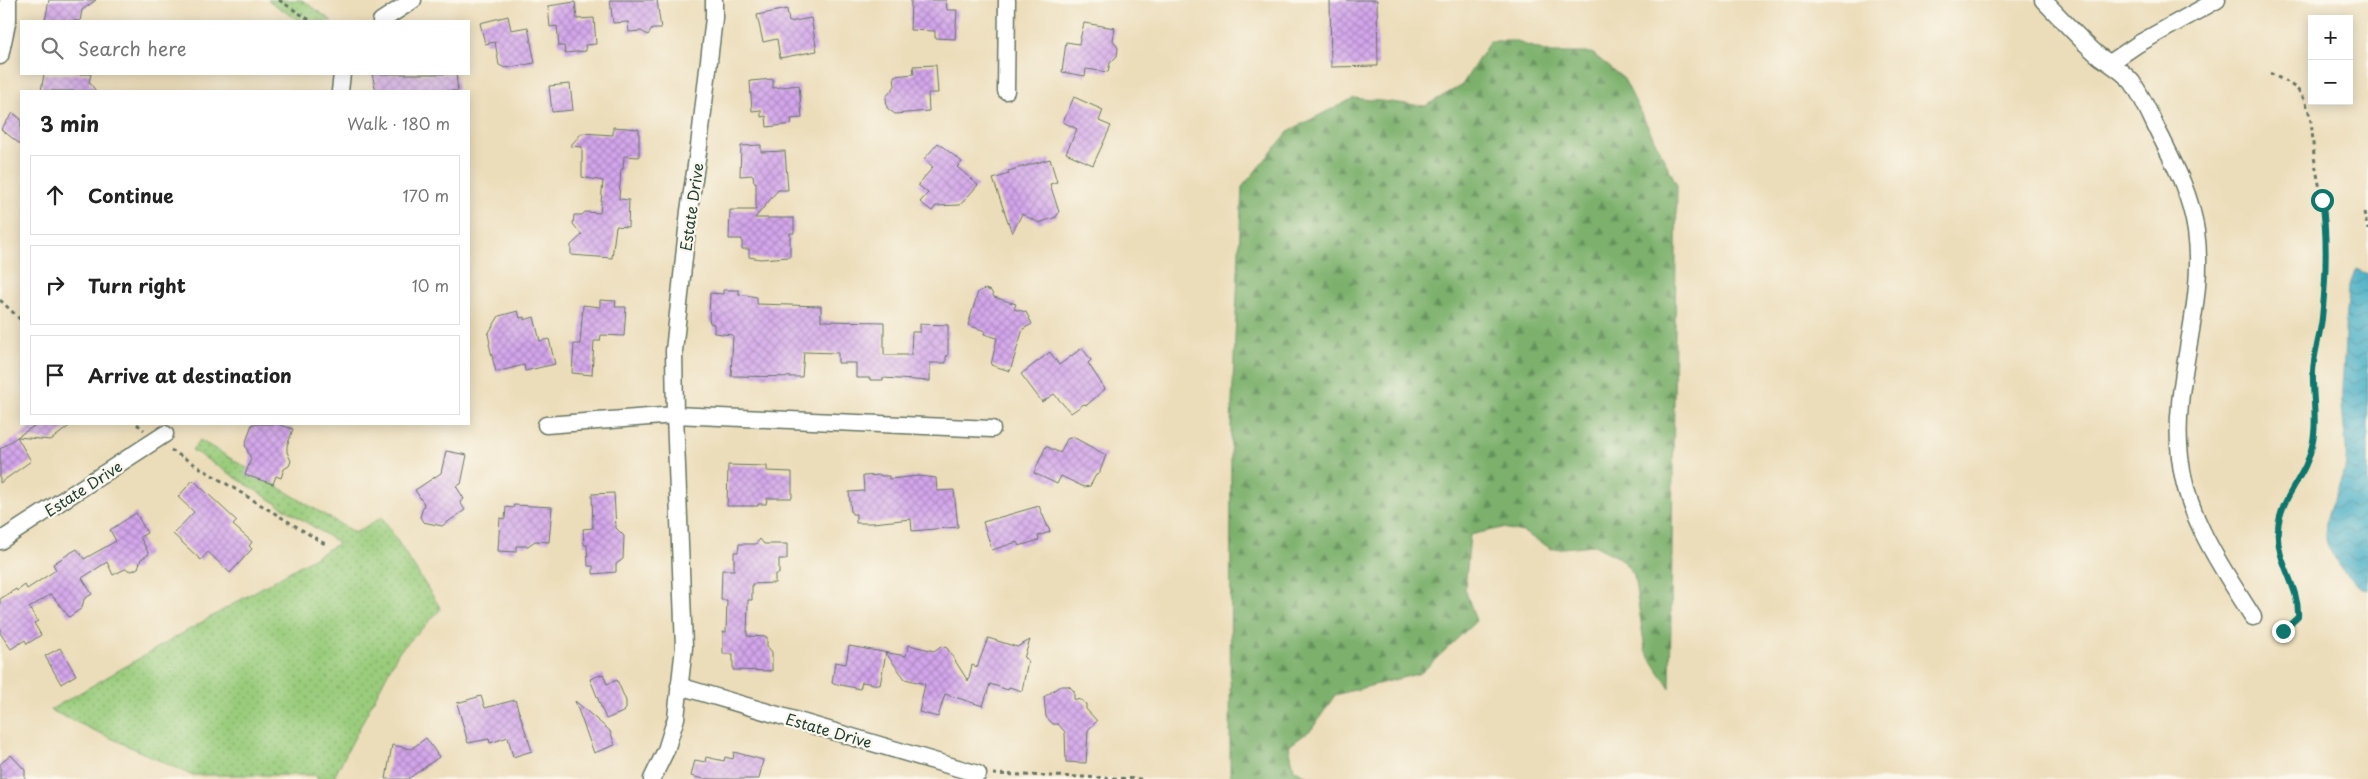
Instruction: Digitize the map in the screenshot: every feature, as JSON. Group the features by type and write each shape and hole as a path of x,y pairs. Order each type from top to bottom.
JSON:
{"street":[{"path":"0,56 8,19 8,0"},
{"path":"382,20 412,0"},
{"name":"Estate Drive","path":"652,779 666,750 676,718 684,647 674,415 674,351 688,212 699,146 714,18 714,0"},
{"path":"1006,91 1007,0"},
{"path":"2043,0 2100,56 2132,82 2180,174 2190,202 2196,232 2197,267 2193,319 2178,420 2180,458 2188,497 2208,546 2253,618"},
{"path":"2110,63 2138,44 2214,2"},
{"path":"340,90 342,75"},
{"path":"546,426 674,415 992,429"},
{"name":"Estate Drive","path":"0,541 160,437"},
{"name":"Estate Drive","path":"679,686 978,774"}],"path":[{"path":"280,0 310,20"},
{"path":"2270,73 2294,86 2306,104 2310,118 2314,158 2325,222 2322,316 2313,372 2315,430 2313,444 2304,470 2284,503 2278,528 2279,551 2298,600 2299,609 2298,617 2283,631"},
{"path":"2364,212 2368,230"},
{"path":"0,300 20,319"},
{"path":"160,437 325,544"},
{"path":"978,774 1141,779"}],"green space":[{"path":"268,0 302,0 331,20 298,20"},
{"path":"1490,41 1514,41 1551,53 1592,53 1624,79 1677,185 1670,689 1645,650 1634,575 1622,559 1594,545 1552,549 1523,532 1502,528 1470,535 1465,589 1476,621 1421,673 1335,695 1312,729 1289,746 1294,769 1312,779 1230,779 1231,424 1242,187 1290,130 1354,98 1425,106 1462,85"},
{"path":"200,440 355,533 382,517 441,609 398,653 333,779 317,779 317,775 191,775 50,710 339,543 192,450"}],"water":[{"path":"2356,269 2368,274 2368,590 2355,583 2336,561 2328,545 2325,529 2346,462 2342,388 2347,301"}],"building":[{"path":"49,0 96,0 82,10 80,20 45,20"},
{"path":"610,0 657,0 661,29 652,29 648,35 641,31 629,32 628,22 613,23"},
{"path":"911,0 946,0 947,10 957,10 955,39 935,38 935,31 910,30"},
{"path":"1330,0 1377,0 1378,66 1331,67"},
{"path":"575,2 577,19 594,18 596,44 585,45 586,51 565,53 564,46 559,46 557,26 550,27 548,6"},
{"path":"787,9 789,22 811,18 817,51 780,58 777,39 763,42 757,15"},
{"path":"508,16 511,30 528,27 535,63 505,68 499,65 495,42 485,44 480,23"},
{"path":"1084,23 1115,28 1113,40 1118,48 1117,56 1110,63 1108,72 1086,69 1085,76 1062,72 1066,42 1079,44"},
{"path":"936,65 938,93 928,93 929,111 895,114 887,108 886,97 895,86 894,76 914,74 913,66"},
{"path":"44,75 91,75 89,82 95,90 41,90"},
{"path":"372,75 456,75 458,90 376,90"},
{"path":"773,79 773,88 799,85 802,118 791,119 792,124 767,127 766,116 761,117 761,110 752,111 750,81"},
{"path":"570,84 573,110 552,112 549,86"},
{"path":"1074,97 1103,110 1099,121 1111,126 1093,165 1066,153 1077,129 1063,122"},
{"path":"13,113 20,118 20,144 1,129"},
{"path":"613,127 639,129 639,157 624,156 623,169 621,169 619,199 629,200 628,227 616,226 612,258 571,255 571,245 582,235 573,224 574,215 582,215 585,212 600,213 603,181 582,177 582,147 570,146 582,133 613,135"},
{"path":"938,143 962,162 957,167 978,185 960,205 936,206 932,211 920,202 928,193 918,185 933,167 924,159"},
{"path":"761,145 761,152 785,151 788,190 778,190 755,218 794,218 794,233 790,233 790,257 760,259 749,257 749,249 742,249 742,239 729,239 730,210 756,210 756,182 754,182 753,175 740,176 741,146"},
{"path":"1050,159 1057,182 1050,184 1059,212 1056,217 1039,223 1022,214 1012,233 993,179 1009,174 1008,171"},
{"path":"985,289 991,291 994,297 1016,304 1014,309 1026,312 1032,324 1023,329 1010,371 991,365 997,338 984,334 985,331 968,325 978,292"},
{"path":"723,290 739,290 739,294 757,297 757,304 821,306 821,321 884,322 884,355 911,355 912,332 920,332 920,324 948,325 948,356 946,356 946,363 930,363 930,381 883,378 883,380 870,380 870,378 856,378 856,363 838,363 838,353 804,352 802,377 731,376 733,335 714,333 714,324 710,323 709,318 710,293 723,294"},
{"path":"600,300 616,301 615,307 626,307 624,336 601,335 600,341 594,341 592,375 572,373 574,344 580,344 583,305 600,307"},
{"path":"518,311 520,318 524,317 524,320 534,317 540,341 549,339 555,364 525,371 524,365 496,372 488,334 499,316"},
{"path":"1082,348 1091,360 1088,363 1105,389 1087,405 1084,404 1071,413 1054,394 1042,402 1021,374 1050,352 1059,365"},
{"path":"35,425 71,425 51,440 17,437"},
{"path":"252,425 280,425 293,429 287,446 287,452 291,461 289,466 284,469 281,478 276,476 273,484 245,475 251,459 245,445"},
{"path":"17,437 31,461 0,483 0,449"},
{"path":"1073,437 1106,455 1099,474 1096,475 1090,486 1084,487 1061,476 1057,484 1034,473 1046,446 1060,453 1067,439"},
{"path":"446,451 467,455 461,484 456,486 464,499 460,502 465,510 442,526 423,522 420,517 424,504 415,490 441,473"},
{"path":"728,465 767,466 767,471 792,472 792,498 767,498 766,504 758,504 758,506 727,506"},
{"path":"863,476 889,476 889,479 919,476 936,478 937,491 954,490 958,527 912,531 911,519 856,523 856,514 851,512 849,492 864,491"},
{"path":"193,480 237,521 233,525 252,542 249,546 252,549 230,573 208,552 201,560 173,534 194,512 178,497"},
{"path":"614,493 616,528 624,536 623,559 616,564 616,572 593,574 593,566 588,566 587,545 584,545 583,529 593,528 592,494"},
{"path":"514,505 552,507 549,542 535,541 528,546 516,546 516,552 498,551 500,518 505,519 506,507 513,508"},
{"path":"1039,506 1050,532 1038,536 1039,540 1019,546 1017,542 992,550 983,522"},
{"path":"136,513 147,533 140,537 149,554 141,559 138,568 132,571 125,569 113,575 107,562 82,578 92,594 84,599 82,608 69,617 51,594 29,608 38,621 34,623 41,635 27,644 25,640 11,649 0,633 0,599 25,585 27,589 56,570 53,564 77,549 84,559 116,541 110,530"},
{"path":"760,539 764,544 787,544 787,559 779,559 779,574 775,574 775,583 752,584 752,600 748,600 747,636 767,637 767,646 772,652 772,671 733,670 733,654 723,654 723,632 726,632 727,600 721,600 722,570 734,570 734,552 738,552 739,544 756,544"},
{"path":"988,638 1017,647 1030,640 1024,658 1028,660 1022,691 1009,687 1008,690 990,684 983,706 945,694 938,717 919,712 925,684 905,679 886,653 880,685 862,682 860,689 832,683 835,662 846,664 849,646 906,656 909,645 934,651 941,646 947,648 968,681 972,665 977,667"},
{"path":"60,648 76,675 61,684 45,656"},
{"path":"603,674 607,684 617,680 626,701 626,709 623,712 606,719 590,679"},
{"path":"1060,686 1069,686 1074,691 1074,699 1081,700 1086,704 1086,709 1097,721 1088,730 1086,763 1066,762 1065,732 1058,724 1053,724 1046,717 1044,697"},
{"path":"481,696 485,708 515,700 532,751 513,757 508,737 490,743 489,739 468,743 457,703"},
{"path":"575,701 610,731 615,745 594,753"},
{"path":"426,738 439,757 408,779 386,779 392,745 411,749"},
{"path":"734,752 763,760 759,779 704,779 691,776 695,760 705,762 706,757 724,761 725,757 733,759"},
{"path":"11,755 25,770 25,779 0,779 0,764"}],"route":[{"path":"2283,631 2298,617 2299,609 2298,600 2279,551 2277,538 2284,503 2309,460 2315,430 2313,372 2322,316 2325,241 2322,200"}]}
